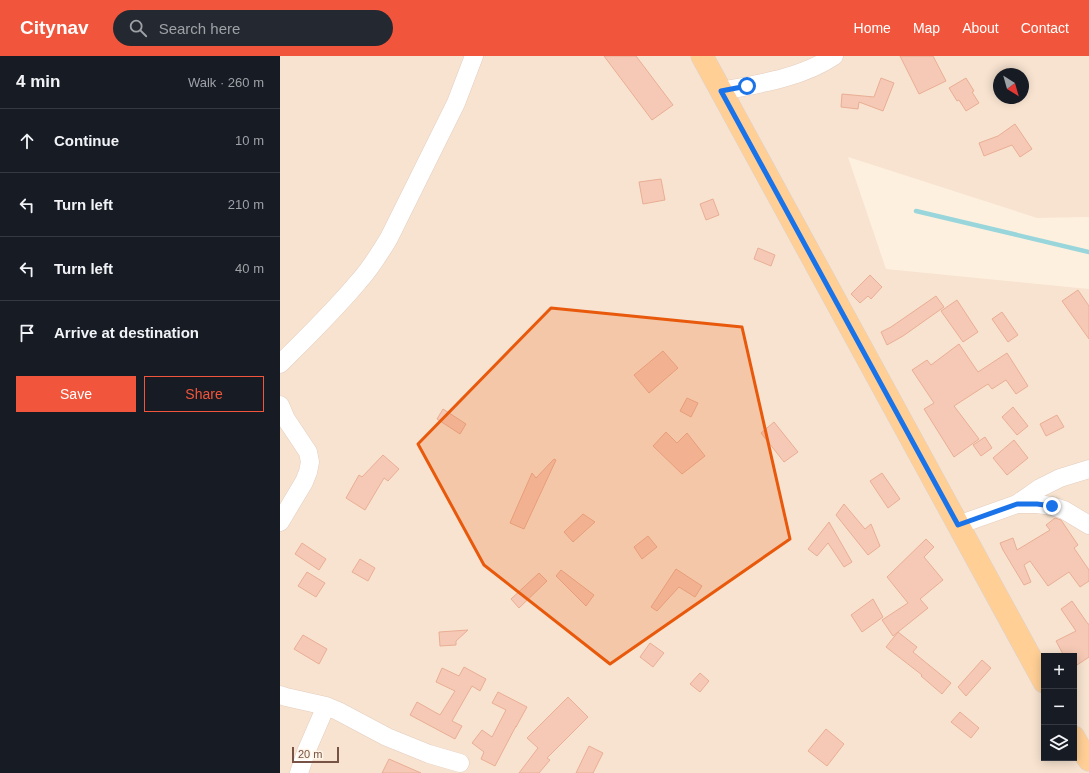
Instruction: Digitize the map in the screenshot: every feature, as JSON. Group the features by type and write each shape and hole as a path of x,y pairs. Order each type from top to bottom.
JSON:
{"main road":[{"path":"702,56 1041,677"},
{"path":"1077,742 1089,760"}],"street":[{"path":"280,364 333,311 360,280 389,238 456,104 474,56"},
{"path":"721,91 779,79 806,71 834,56"},
{"path":"280,405 286,419 308,452 310,462 304,482 280,522"},
{"path":"958,525 1017,504 1040,488 1060,478 1089,468"},
{"path":"1017,504 1052,506 1064,510 1089,524"},
{"path":"280,695 326,706 387,737 429,754 460,763"},
{"path":"300,773 306,752 326,706"}],"highlighted area":[{"path":"551,308 742,327 790,539 610,664 484,565 418,444"}],"shaded area":[{"path":"280,56 1089,56 1089,217 1037,218 848,157 886,269 1089,289 1089,773 280,773"}],"building":[{"path":"604,56 636,56 673,105 652,120"},
{"path":"900,56 933,56 946,81 919,94"},
{"path":"881,78 894,83 883,111 859,102 858,109 841,107 842,94 874,97"},
{"path":"966,78 979,103 966,111 959,100 957,101 949,88"},
{"path":"1015,124 1032,149 1020,157 1012,145 984,156 979,143 998,136"},
{"path":"661,179 665,200 643,204 639,182"},
{"path":"713,199 719,215 706,220 700,204"},
{"path":"758,248 775,255 771,266 754,259"},
{"path":"870,275 882,287 871,299 868,296 860,303 851,294"},
{"path":"1078,290 1089,306 1089,339 1062,301"},
{"path":"936,296 944,307 903,336 887,345 881,332 891,327"},
{"path":"957,300 978,332 963,342 941,311"},
{"path":"1002,312 1018,335 1008,342 992,319"},
{"path":"959,344 978,372 1007,353 1028,386 1016,394 1006,380 992,389 988,384 954,406 979,439 954,457 924,409 934,403 912,370 927,360 931,365"},
{"path":"663,351 678,368 649,393 634,375"},
{"path":"687,398 698,403 691,417 680,411"},
{"path":"1013,407 1028,426 1017,435 1002,417"},
{"path":"443,409 466,424 460,434 437,419"},
{"path":"1057,415 1064,427 1046,436 1040,424"},
{"path":"774,422 798,452 784,462 761,433"},
{"path":"666,432 677,443 687,433 705,456 682,474 653,446"},
{"path":"985,437 992,448 981,456 973,445"},
{"path":"1014,440 1028,458 1007,475 993,458"},
{"path":"383,455 399,469 388,481 384,478 365,510 346,498 359,475 362,477"},
{"path":"554,459 556,460 524,529 510,523 532,473 536,478"},
{"path":"882,473 900,499 888,508 870,481"},
{"path":"844,504 865,529 871,524 880,546 868,555 836,515"},
{"path":"583,514 595,522 573,542 564,532"},
{"path":"1055,518 1061,520 1078,545 1074,548 1089,570 1089,581 1080,587 1069,572 1048,586 1030,561 1024,565 1031,582 1024,585 1000,543 1013,538 1017,550 1050,530 1046,525"},
{"path":"829,522 852,562 844,567 828,543 817,556 808,549"},
{"path":"648,536 657,547 642,559 634,547"},
{"path":"926,539 934,547 924,557 943,580 920,599 928,608 893,636 882,620 908,603 887,577"},
{"path":"302,543 326,559 319,570 295,554"},
{"path":"360,559 375,568 368,581 352,572"},
{"path":"676,569 702,586 695,597 679,587 657,611 651,607"},
{"path":"561,570 594,595 586,606 556,576"},
{"path":"307,572 325,583 316,597 298,586"},
{"path":"539,573 547,581 519,608 511,599"},
{"path":"873,599 883,617 862,632 851,615"},
{"path":"1072,601 1089,624 1089,657 1077,665 1077,653 1062,653 1056,641 1076,631 1061,609"},
{"path":"468,630 456,641 456,645 440,646 439,632"},
{"path":"898,632 917,647 913,652 951,683 942,694 921,676 922,675 886,647"},
{"path":"303,635 327,649 319,664 294,649"},
{"path":"650,643 664,653 653,667 640,657"},
{"path":"982,660 991,668 966,696 958,687"},
{"path":"464,667 486,679 480,691 472,686 452,721 462,726 455,739 410,715 417,702 440,715 455,691 436,682 442,668 459,676"},
{"path":"700,673 709,681 700,692 690,684"},
{"path":"498,692 527,707 495,766 481,759 484,752 472,743 482,730 492,737 506,710 492,703"},
{"path":"568,697 588,717 547,758 550,760 539,773 519,773 538,748 527,738"},
{"path":"960,712 979,728 971,738 951,722"},
{"path":"826,729 844,744 827,766 808,751"},
{"path":"589,746 603,753 593,773 576,773"},
{"path":"389,759 421,773 382,773"}],"waterway":[{"path":"916,211 1089,252"}],"route":[{"path":"747,86 721,91 958,525 1017,504 1052,506"}]}
